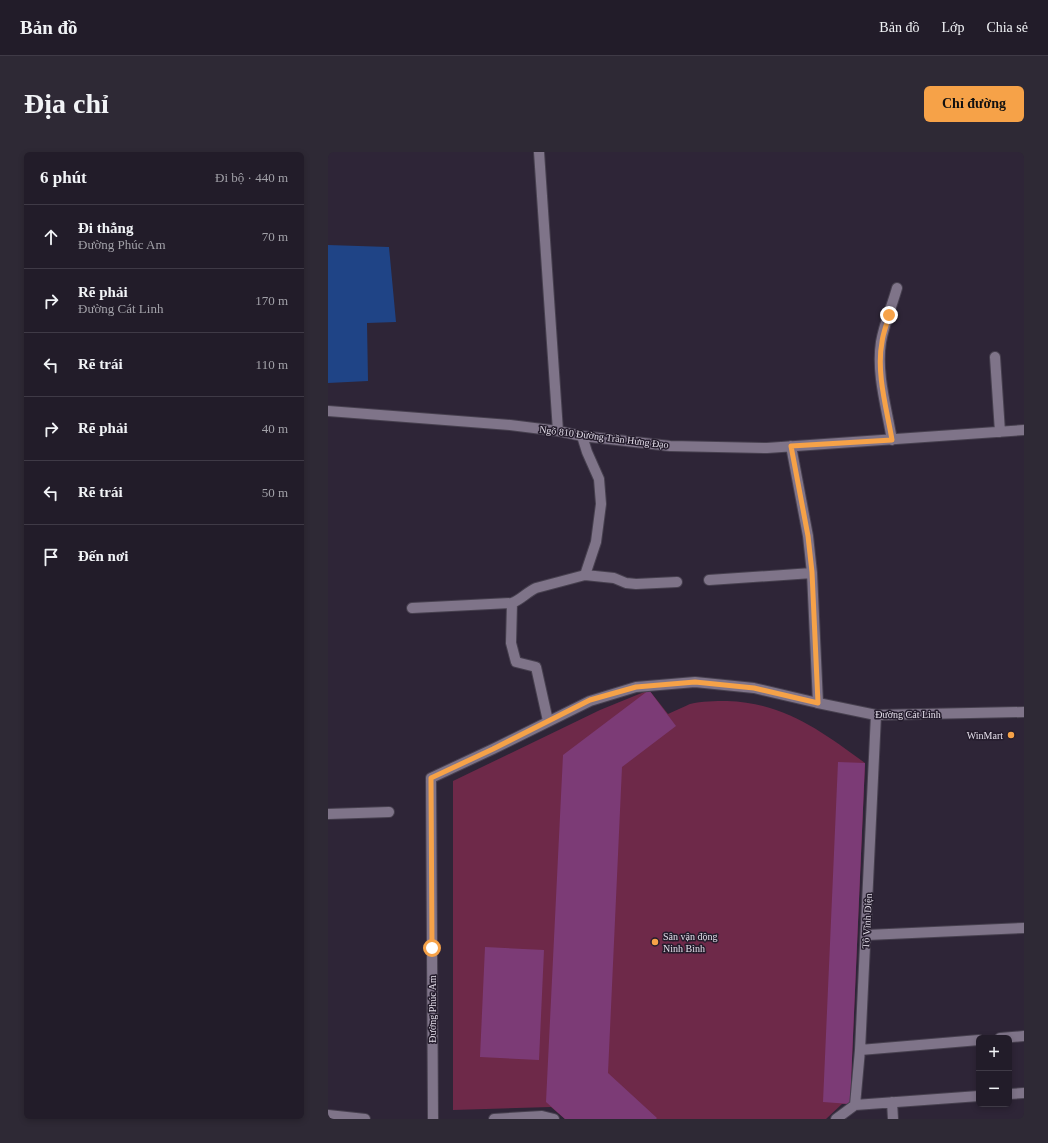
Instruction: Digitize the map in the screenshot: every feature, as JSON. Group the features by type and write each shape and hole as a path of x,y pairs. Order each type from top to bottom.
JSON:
{"street":[{"path":"539,152 558,431"},
{"path":"892,440 880,359 882,341 897,288"},
{"path":"996,357 1000,432"},
{"name":"Ngõ 810 Đường Trần Hưng Đạo","path":"328,411 510,425 558,431 582,436 670,446 767,448 1024,430"},
{"path":"582,436 587,452 599,479 601,504 596,542 585,575"},
{"path":"791,446 808,536 812,572 818,703"},
{"path":"709,580 812,572"},
{"path":"412,608 512,603 520,600 529,591 536,588 585,575 614,578 626,583 636,584 677,582"},
{"path":"512,603 511,643 516,662 536,667 548,721"},
{"name":"Đường Cát Linh","path":"431,778 493,749 590,700 636,687 695,682 754,688 876,715 1024,712"},
{"name":"Tô Vĩnh Diện","path":"855,1105 860,1050 876,715"},
{"name":"Đường Phúc Am","path":"431,778 433,1119"},
{"path":"328,814 389,812"},
{"path":"866,935 1024,928"},
{"path":"1012,1037 1024,1036"},
{"path":"860,1050 976,1040"},
{"path":"1012,1094 1024,1093"},
{"path":"836,1119 855,1105 976,1096"},
{"path":"892,1102 893,1119"},
{"path":"328,1115 365,1119"},
{"path":"494,1119 542,1116 554,1119"}],"shaded area":[{"name":"Sân vận động Ninh Bình","path":"649,690 668,714 690,704 708,701 747,703 784,713 817,730 865,763 850,1104 842,1104 826,1119 565,1119 551,1107 453,1110 453,781 600,710"}],"water":[{"path":"328,245 389,247 396,322 367,323 368,381 328,383"}],"building":[{"path":"649,690 676,726 622,767 608,1073 657,1118 565,1119 546,1102 563,755"},
{"path":"838,762 865,763 850,1104 823,1102"},
{"path":"485,947 544,950 539,1060 480,1057"}],"place":[{"name":"WinMart","path":"1011,735"},
{"name":"Sân vận động Ninh Bình","path":"655,942"}],"route":[{"path":"432,948 431,778 493,749 590,700 636,687 695,682 754,688 818,703 812,572 808,536 791,446 892,440 880,359 882,341 889,315"}]}
